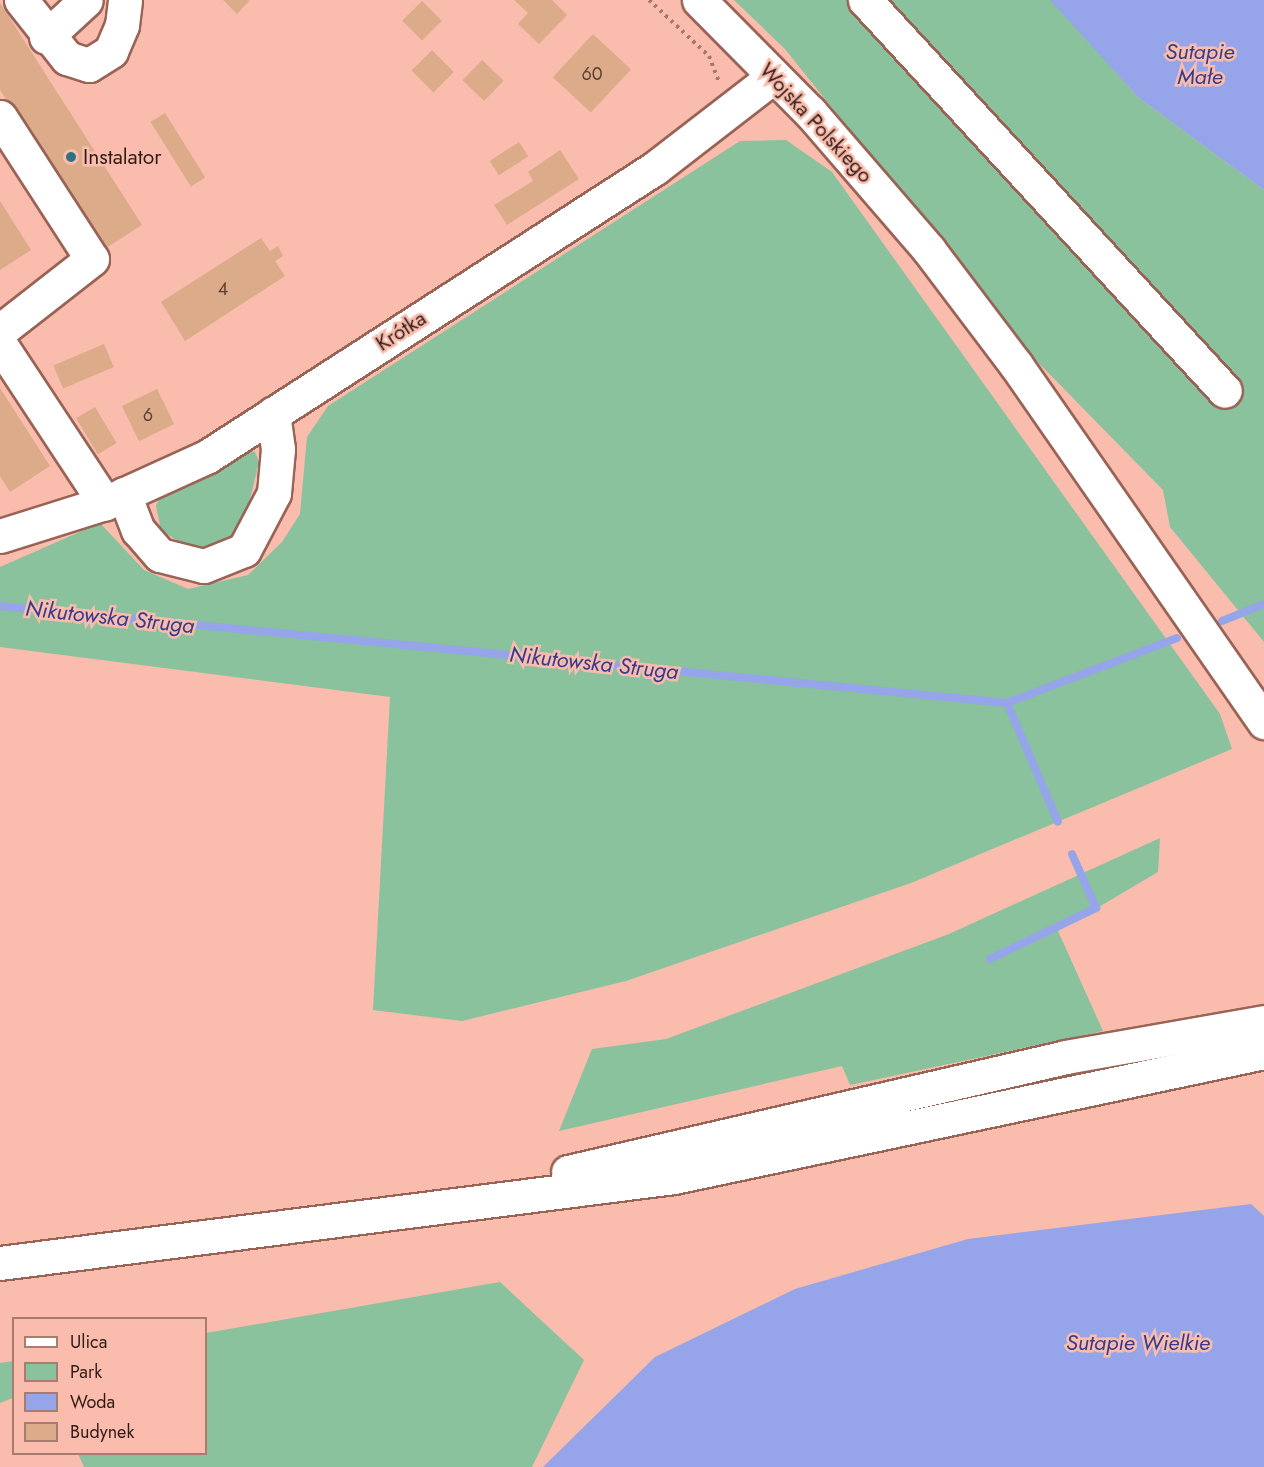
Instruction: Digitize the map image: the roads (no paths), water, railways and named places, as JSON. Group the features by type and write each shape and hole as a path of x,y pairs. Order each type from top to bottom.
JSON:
{"main road":[{"path":"21,0 46,37 67,58 89,65 111,51 122,26 125,0"},
{"path":"46,37 86,0"},
{"name":"Wojska Polskiego","path":"699,0 774,76 929,250 1016,365 1264,722"},
{"path":"865,0 1225,391"},
{"name":"Krótka","path":"0,536 114,499 208,456 655,168 774,76"},
{"path":"0,117 92,260 0,331"},
{"path":"0,344 114,499 160,555 204,566 244,550 274,493 278,449 273,413"},
{"path":"403,1211 907,1092 1138,1042 1264,1022"},
{"path":"0,1263 737,1167 1264,1052"},
{"path":"1187,1070 1264,1072"}],"water":[{"name":"Sutapie Małe","path":"1050,0 1264,0 1264,190 1139,98"},
{"name":"Sutapie Wielkie","path":"1251,1204 1264,1216 1264,1467 543,1467 655,1357 795,1289 968,1239"}],"waterway":[{"name":"Nikutowska Struga","path":"1222,621 1264,604"},
{"name":"Nikutowska Struga","path":"0,606 1007,703 1177,638"},
{"path":"1007,703 1058,822"},
{"path":"990,959 1096,908 1072,854"}],"place":[{"name":"Instalator","path":"71,157"}]}
